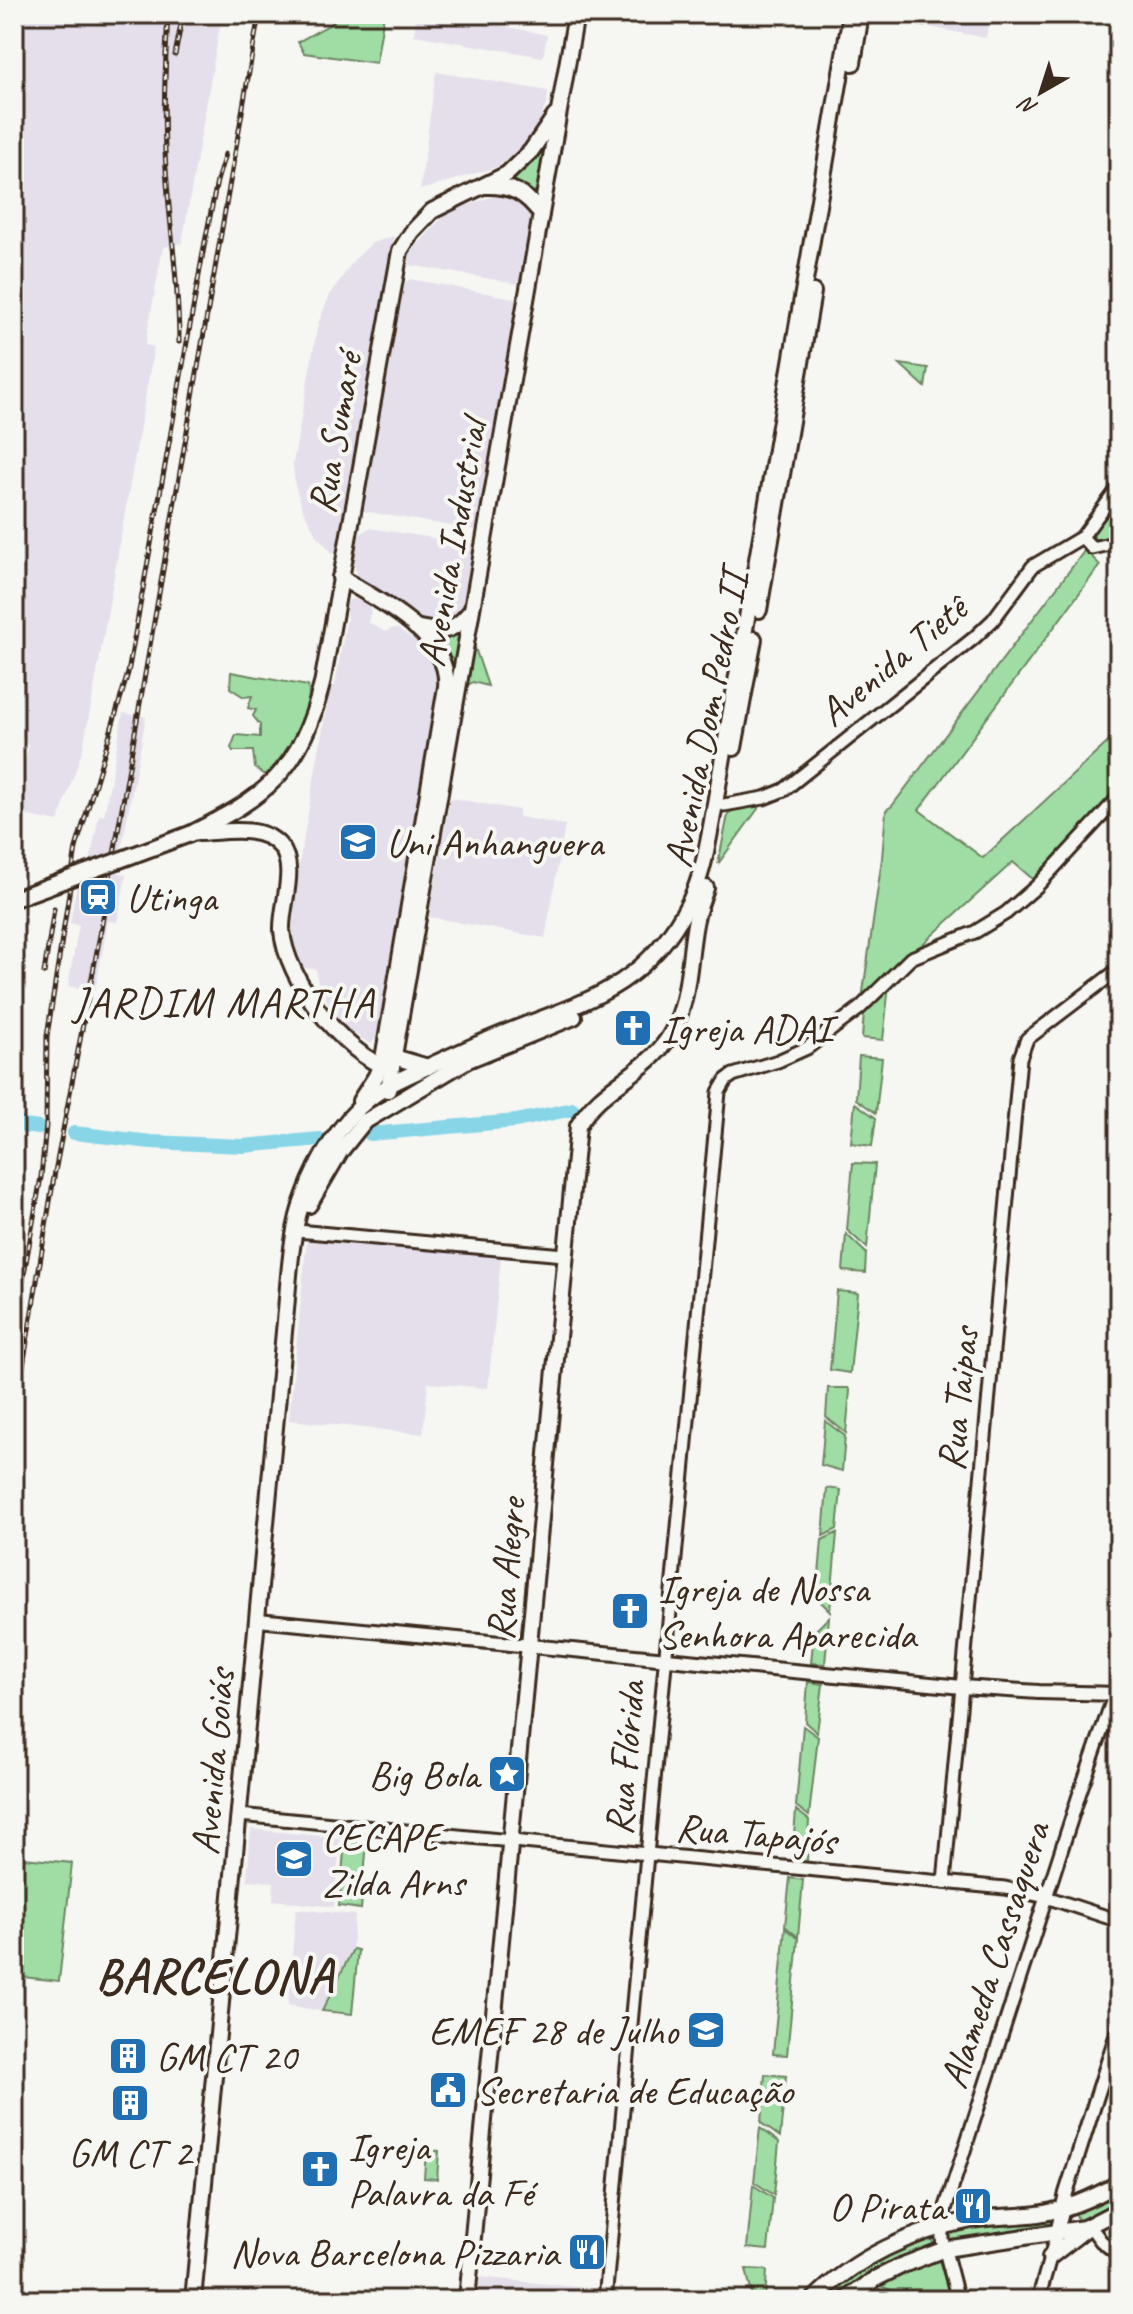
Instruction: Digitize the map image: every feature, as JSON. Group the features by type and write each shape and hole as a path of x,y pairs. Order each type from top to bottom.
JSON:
{"main road":[{"name":"Avenida Industrial","path":"389,1069 386,1037 398,996 471,611 576,14"},
{"name":"Avenida Dom Pedro II","path":"297,1231 357,1120 473,1045 585,1003 616,987 647,961 667,937 697,886 712,821 851,14"},
{"name":"Avenida Dom Pedro II","path":"430,1073 589,1011 620,995 653,967 674,943 706,888 724,805 861,14"},
{"name":"Rua Sumaré","path":"190,834 238,810 270,787 290,762 306,733 322,684 398,255 412,232 432,211 507,174 522,161 559,108"},
{"path":"485,186 520,192 541,214"},
{"path":"345,553 350,575 357,588"},
{"path":"340,577 414,627 447,630 457,626 471,611"},
{"path":"337,598 342,591 357,588"},
{"name":"Avenida Industrial","path":"389,1069 447,670 440,654 414,627"},
{"path":"14,899 190,834 236,831 270,837 281,847 288,867 282,929 288,959 316,1008 363,1057 389,1069 412,1074 430,1073"},
{"name":"Rua Alegre","path":"467,2300 578,1126 594,1102 658,1051 677,1023 695,923 706,888"},
{"path":"363,1057 386,1037"},
{"path":"389,1069 430,1073"},
{"path":"357,1120 382,1102 389,1069"},
{"name":"Avenida Goiás","path":"193,2300 285,1321 297,1231"},
{"path":"258,1620 962,1687 1039,1692 1118,1690"},
{"path":"1057,2233 1062,2208 1119,2027"},
{"path":"813,2300 848,2269 884,2250 941,2228 974,2220 1036,2214 1062,2208 1119,2183"},
{"path":"1050,2257 1090,2226 1119,2210"},
{"path":"845,2300 875,2279 945,2249 1090,2226"}],"street":[{"path":"1119,487 1082,537 1092,548 1119,542"},
{"name":"Avenida Tietê","path":"724,805 764,798 784,790 985,628 1033,566 1082,537"},
{"name":"Rua Flórida","path":"605,2300 719,1092 733,1075 807,1048 860,1008 911,958 975,932 1006,913 1037,886 1119,797"},
{"name":"Rua Taipas","path":"944,1882 1020,1058 1027,1039 1119,969"},
{"path":"297,1231 564,1255"},
{"name":"Alameda Cassaquera","path":"958,2300 941,2228 1080,1792 1118,1690"},
{"name":"Rua Tapajós","path":"239,1815 1005,1888 1046,1897 1119,1921"},
{"path":"1090,2226 1101,2241 1119,2255"},
{"path":"1038,2300 1057,2233"}],"shaded area":[{"path":"14,14 222,14 182,243 163,247 145,345 154,347 95,684 83,748 58,822 15,813 17,787 29,746 14,727"},
{"path":"417,14 446,14 547,35 543,57 414,35"},
{"path":"926,14 990,14 986,38 924,26"},
{"path":"436,72 548,91 547,103 534,132 504,162 420,190"},
{"path":"494,196 509,196 521,202 532,219 524,272 519,284 410,265 408,256 447,212"},
{"path":"394,236 339,550 333,554 316,534 303,510 295,485 293,464 318,324 330,295 354,260 372,243"},
{"path":"410,279 518,299 478,528 475,530 363,511 361,508 402,285"},
{"path":"369,528 471,544 474,548 465,601 452,621 436,625 416,620 361,582 352,556 355,538"},
{"name":"Uni Anhanguera","path":"355,599 371,610 368,622 385,632 398,629 425,648 442,674 381,1035 370,1044 345,1027 334,1014 318,984 316,969 301,968 292,938 295,888 329,693 335,685 347,617 345,608 349,600"},
{"path":"123,713 146,717 117,872 126,875 117,922 108,921 95,991 68,986 79,925 70,923 80,867 89,868 99,815 104,816"},
{"path":"450,798 519,810 519,817 565,825 545,938 429,917"},
{"path":"307,1238 501,1258 488,1388 428,1383 423,1434 289,1420"},
{"name":"CECAPE Zilda Arns","path":"251,1829 340,1838 334,1907 273,1900 274,1882 247,1880"},
{"path":"296,1909 355,1915 352,1948 320,2011 288,2005"},
{"path":"479,2277 596,2289 595,2300 477,2300"}],"green space":[{"path":"337,14 384,14 376,63 304,53 298,42 334,22"},
{"path":"870,14 926,14 924,26"},
{"path":"542,152 547,152 539,190 529,193 509,182 526,169"},
{"path":"900,364 928,368 925,387"},
{"path":"1119,499 1119,535 1094,539 1094,533"},
{"path":"1085,550 1100,565 919,810 983,858 1119,732 1119,793 1035,881 1013,862 862,999 886,810"},
{"path":"430,633 463,633 454,688"},
{"path":"473,642 488,686 473,682 463,688"},
{"path":"231,672 308,686 309,696 302,721 280,758 265,775 255,768 253,751 233,751 231,748 236,735 260,737 260,725 253,716 256,710 248,708 252,696 244,697 230,688"},
{"path":"760,804 718,864 728,815 732,811"},
{"path":"889,985 883,1040 862,1038 864,1012"},
{"path":"859,1056 882,1058 876,1113 856,1099"},
{"path":"855,1103 876,1118 872,1146 851,1143"},
{"path":"853,1163 875,1164 867,1248 847,1230"},
{"path":"846,1234 866,1253 865,1273 843,1271"},
{"path":"837,1291 858,1293 850,1373 830,1370"},
{"path":"828,1388 848,1388 850,1391 846,1433 826,1417"},
{"path":"825,1421 845,1436 842,1471 821,1465"},
{"path":"827,1488 841,1490 837,1529 823,1536"},
{"path":"837,1533 830,1611 817,1598 822,1540"},
{"path":"829,1617 825,1664 811,1663 814,1632"},
{"path":"808,1682 823,1684 817,1733 805,1722"},
{"path":"803,1726 818,1737 809,1816 796,1806"},
{"path":"796,1810 809,1820 807,1862 792,1861"},
{"path":"345,1841 367,1842 361,1909 339,1906"},
{"path":"14,1857 72,1863 59,1981 14,1976"},
{"path":"790,1878 803,1880 798,1937 785,1926"},
{"path":"785,1928 798,1939 787,2055 773,2054"},
{"path":"353,1949 358,1950 352,2014 322,2011"},
{"path":"765,2074 786,2076 780,2137 761,2123"},
{"path":"760,2128 779,2142 774,2195 754,2182"},
{"path":"426,2150 439,2151 437,2179 424,2178"},
{"path":"753,2185 773,2198 768,2250 747,2248"},
{"path":"1119,2190 1119,2203 1078,2221 1074,2208"},
{"path":"1055,2214 1054,2226 1042,2229 950,2241 946,2230"},
{"path":"930,2235 934,2246 882,2269 834,2300 827,2291 889,2250"},
{"path":"939,2260 951,2300 914,2300 876,2284"},
{"path":"746,2269 767,2270 765,2300 753,2300"},
{"path":"874,2285 899,2300 872,2300 862,2292"}],"waterway":[{"path":"370,1134 516,1121 573,1109"},
{"path":"14,1119 23,1126 39,1128"},
{"path":"74,1133 151,1142 243,1146 320,1139"}],"railway":[{"path":"168,14 165,140 179,342"},
{"path":"175,55 183,14"},
{"path":"14,1421 54,1177 100,935 259,14"},
{"path":"14,1331 41,1177 46,1125 47,1036 76,848 128,673 204,247 225,154"},
{"path":"44,973 54,909"}],"place":[{"name":"Uni Anhanguera","path":"358,842"},
{"name":"Utinga","path":"98,897"},
{"name":"Igreja ADAI","path":"633,1028"},
{"name":"Igreja de Nossa Senhora Aparecida","path":"630,1611"},
{"name":"Big Bola","path":"507,1774"},
{"name":"CECAPE Zilda Arns","path":"294,1859"},
{"name":"EMEF 28 de Julho","path":"706,2030"},
{"name":"GM CT 20","path":"128,2056"},
{"name":"Secretaria de Educação","path":"448,2090"},
{"name":"GM CT 2","path":"130,2103"},
{"name":"Igreja Palavra da Fé","path":"320,2169"},
{"name":"O Pirata","path":"973,2206"},
{"name":"Nova Barcelona Pizzaria","path":"587,2252"}],"district":[{"name":"JARDIM MARTHA","path":"224,1001"},
{"name":"BARCELONA","path":"215,1975"}]}
